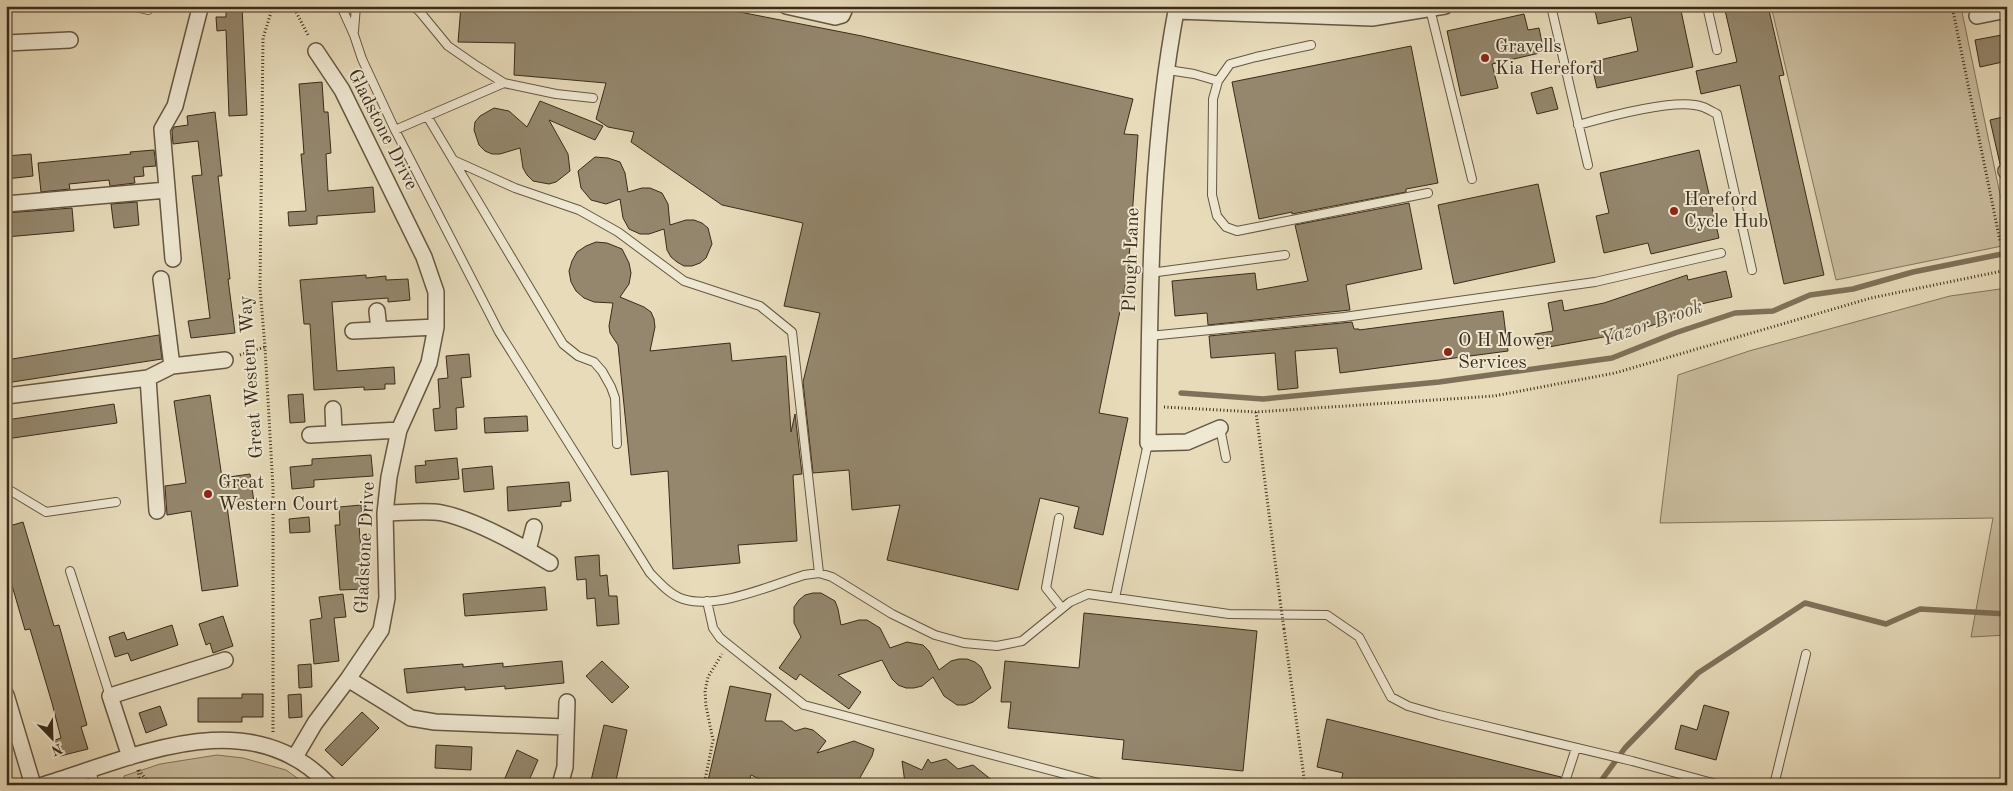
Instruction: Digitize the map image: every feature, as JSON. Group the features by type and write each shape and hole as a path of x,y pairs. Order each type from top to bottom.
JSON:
{"street":[{"path":"786,6 836,17 842,15 846,6"},
{"path":"1177,8 1342,12 1372,18 1441,7"},
{"name":"Plough Lane","path":"1148,443 1150,273 1157,142 1177,8"},
{"path":"1976,16 2007,10"},
{"path":"174,259 162,129 175,106 199,12"},
{"path":"6,44 70,40"},
{"name":"Gladstone Drive","path":"295,757 315,723 381,630 387,598 385,513 389,477 399,430 429,363 436,327 436,292 424,257 342,90 316,51"},
{"path":"6,204 167,190"},
{"path":"162,279 172,366"},
{"path":"377,311 379,330"},
{"path":"353,331 436,327"},
{"path":"6,396 148,378 172,366 225,360"},
{"path":"148,378 157,511"},
{"path":"333,409 334,434"},
{"path":"1148,443 1187,442 1220,428"},
{"path":"310,435 399,430"},
{"path":"385,513 441,513 467,521 528,550 550,563"},
{"path":"528,550 534,527"},
{"path":"134,763 110,696 225,660"},
{"path":"348,679 411,718 434,722 565,727"},
{"path":"6,695 33,785"},
{"path":"560,785 565,767 567,702"},
{"path":"43,785 93,778 194,741 233,741 273,747 295,757 317,772 329,785"}],"lane":[{"path":"132,6 148,10"},
{"path":"341,6 362,59 394,130 499,332 650,573 668,591 684,599 719,600 804,575 819,573 832,578 892,614 935,635 964,643 997,646 1022,641 1070,602 1088,594 1229,614 1326,615 1359,637 1391,697 1408,706 1439,716 1632,761 1720,785"},
{"path":"354,35 356,6"},
{"path":"412,6 420,12 448,46 504,83 556,94 593,98"},
{"path":"1551,6 1588,165"},
{"path":"1707,6 1717,50"},
{"path":"1441,7 1472,179"},
{"path":"1311,45 1256,56 1230,64 1218,81 1213,99 1212,196 1217,216 1226,227 1237,231 1428,192"},
{"path":"1168,70 1194,74 1218,81"},
{"path":"394,130 504,83"},
{"path":"1578,124 1627,112 1686,104 1702,106 1717,114 1752,270"},
{"path":"427,116 563,344 578,356 594,362 602,371 615,398 617,444"},
{"path":"453,160 515,188 579,210 618,232 684,281 760,306 792,332 819,573"},
{"path":"1149,336 1344,317 1595,282 1721,253"},
{"path":"1150,273 1285,255"},
{"path":"1220,428 1226,458"},
{"path":"1115,598 1148,443"},
{"path":"6,488 46,512 116,502"},
{"path":"1059,518 1046,588 1062,608"},
{"path":"70,571 110,696"},
{"path":"707,601 713,628 720,638 804,705 1106,785"},
{"path":"1774,785 1806,654"},
{"path":"1564,785 1576,748"},
{"path":"1072,775 1078,785"}],"path":[{"name":"Great Western Way","path":"273,6 263,38 260,288 273,488 273,747"},
{"path":"294,6 316,51"},
{"path":"1952,6 2000,241 2007,240"},
{"path":"1149,406 1256,412 1494,396 1615,373 1871,298 2007,270"},
{"path":"225,360 265,347"},
{"path":"1256,412 1272,548 1305,785"},
{"path":"704,785 713,740 705,691 708,677 728,645"},
{"path":"134,763 140,785"}],"shaded area":[{"path":"1771,6 1987,6 1962,12 2006,223 2007,245 1836,280"},
{"path":"2007,288 2007,635 1971,637 1993,518 1660,523 1678,375 1749,351 1950,296"},
{"path":"217,755 243,758 286,770 307,785 124,785 124,776 160,764"}],"building":[{"path":"226,6 242,6 247,115 229,116 226,30 217,31 216,17 226,17"},
{"path":"461,6 709,6 862,36 1133,99 1124,134 1138,135 1128,272 1099,413 1128,418 1103,535 1074,528 1079,507 1040,498 1018,590 887,560 900,505 852,510 849,470 813,473 803,382 820,313 784,306 803,223 722,205 631,142 634,132 608,127 596,119 606,83 514,75 515,43 458,42"},
{"path":"1594,6 1680,6 1693,67 1597,88 1591,62 1638,51 1631,17 1598,24"},
{"path":"1724,6 1768,6 1784,75 1779,76 1824,275 1784,284 1740,85 1701,94 1696,71 1737,62"},
{"name":"Gravells Kia Hereford","path":"1524,14 1528,30 1539,28 1544,52 1492,64 1498,88 1461,96 1447,31"},
{"path":"2007,34 2007,61 1980,67 1975,40"},
{"path":"1411,46 1438,183 1406,189 1406,192 1259,219 1232,82"},
{"path":"322,82 324,112 328,112 331,153 326,154 328,191 373,187 375,212 317,216 317,224 289,226 288,212 306,211 301,154 304,154 299,84"},
{"path":"1552,87 1558,109 1537,114 1531,93"},
{"path":"540,101 603,126 595,140 549,120 568,154 570,171 556,182 549,184 533,181 527,175 523,168 520,148 500,154 492,154 485,151 479,145 474,130 475,122 480,116 494,108 509,111 527,127"},
{"path":"215,112 222,176 218,176 235,333 191,338 188,321 210,318 192,176 202,175 198,141 173,144 172,131 174,127 188,125 187,116"},
{"path":"2007,116 2007,162 2000,164 1990,120"},
{"path":"154,150 156,166 143,167 144,176 134,177 135,183 110,186 109,180 69,184 70,189 41,192 38,163"},
{"path":"1699,150 1719,238 1651,254 1648,243 1604,253 1596,216 1609,213 1600,173"},
{"path":"31,154 33,176 6,179 6,156"},
{"path":"595,157 608,158 620,162 625,173 628,192 650,188 662,193 668,204 670,225 686,220 694,220 708,228 712,244 706,258 692,266 684,266 671,257 667,250 664,229 649,234 640,234 629,229 623,218 620,199 606,204 591,200 581,188 578,171"},
{"path":"1538,184 1555,262 1454,284 1438,205"},
{"path":"137,202 139,225 114,228 111,204"},
{"path":"1409,203 1422,269 1346,285 1350,310 1208,325 1207,313 1175,316 1172,281 1255,273 1257,290 1308,281 1295,225"},
{"path":"72,208 74,231 6,237 6,213"},
{"path":"596,242 607,243 622,249 629,263 631,273 629,284 620,297 651,312 655,327 650,351 730,343 732,361 786,356 791,432 795,414 802,474 793,475 797,541 738,545 740,563 673,569 668,471 631,475 618,345 610,333 609,326 613,303 594,302 584,298 576,291 571,282 569,271 577,252"},
{"path":"1726,271 1732,297 1697,305 1698,310 1611,339 1609,336 1538,349 1535,334 1553,331 1548,303 1562,300 1564,311 1604,303 1687,275 1688,280"},
{"path":"366,275 366,278 386,276 386,280 408,279 410,300 388,302 388,298 332,302 337,371 394,367 395,384 385,384 385,389 364,390 364,387 314,390 310,324 304,324 300,280"},
{"path":"1503,311 1508,351 1340,373 1337,348 1295,351 1298,388 1278,390 1275,353 1211,358 1209,336 1352,322 1354,329 1359,330"},
{"path":"159,335 162,359 6,383 6,360"},
{"path":"469,354 471,377 461,378 464,407 456,408 457,429 435,431 433,409 440,408 438,379 448,378 446,356"},
{"path":"303,394 305,422 290,423 288,395"},
{"name":"Great Western Court","path":"210,395 222,478 250,474 254,502 227,506 238,586 202,591 191,511 167,515 165,486 186,483 174,401"},
{"path":"114,404 117,423 6,439 6,420"},
{"path":"527,416 528,431 485,433 484,418"},
{"path":"371,455 373,476 314,480 314,487 292,489 290,467 312,465 312,459"},
{"path":"457,458 459,479 416,483 415,466 426,465 425,461"},
{"path":"492,466 494,489 464,492 462,469"},
{"path":"569,482 571,501 561,502 561,506 508,511 507,487"},
{"path":"361,505 363,524 359,525 364,589 340,590 335,525 340,525 339,507"},
{"path":"309,517 310,532 290,533 289,519"},
{"path":"23,522 54,626 59,625 87,725 81,727 88,749 60,756 55,740 61,738 52,703 30,629 25,630 6,565 6,527"},
{"path":"599,555 600,576 607,575 609,596 617,596 619,624 597,626 595,598 587,599 586,579 577,580 575,557"},
{"path":"545,587 547,610 465,616 463,594"},
{"path":"821,593 835,601 841,625 859,620 867,620 880,628 890,648 907,642 923,645 929,651 939,670 951,661 959,659 975,662 981,667 991,688 973,702 957,705 944,696 933,677 922,686 914,688 898,685 892,679 882,660 838,675 861,692 849,709 800,674 796,680 779,668 801,637 794,623 794,607 805,595"},
{"path":"343,594 346,617 334,618 339,661 314,664 310,620 322,618 319,597"},
{"path":"1084,613 1257,631 1243,771 1122,759 1124,740 1008,728 1011,702 1001,702 1005,661 1079,668"},
{"path":"223,616 233,646 213,653 210,643 206,645 199,624"},
{"path":"172,625 178,645 131,661 128,653 115,657 109,637 124,632 127,640"},
{"path":"562,661 564,683 505,689 505,686 465,690 465,687 407,693 404,669 463,664 463,667 503,663 503,667"},
{"path":"602,661 629,687 612,703 586,676"},
{"path":"311,664 312,687 299,688 298,665"},
{"path":"730,686 771,694 765,721 782,721 795,731 805,728 813,730 826,741 817,753 854,741 874,749 856,785 779,785 773,779 764,781 751,775 748,785 707,785"},
{"path":"242,694 263,694 263,717 242,717 242,722 198,722 198,698 242,698"},
{"path":"301,694 302,717 289,718 288,695"},
{"path":"1704,705 1729,712 1716,760 1675,749 1681,725 1697,730"},
{"path":"160,706 167,725 146,733 139,713"},
{"path":"362,712 379,728 342,766 325,750"},
{"path":"1327,719 1561,777 1559,785 1340,785 1343,773 1317,767"},
{"path":"604,725 627,730 615,785 590,785"},
{"path":"436,745 472,747 471,770 435,768"},
{"path":"517,750 538,760 527,785 502,785"},
{"path":"928,759 931,763 946,759 958,769 973,765 998,785 961,785 958,780 950,782 954,784 905,783 902,761 922,770"}],"waterway":[{"name":"Yazor Brook","path":"1181,393 1263,399 1439,382 1612,358 1675,333 1735,313 1773,311 1810,295 1853,289 1913,272 2007,253"},
{"path":"1598,785 1625,748 1698,673 1805,603 1886,624 1920,609 2007,614"}],"place":[{"name":"Gravells Kia Hereford","path":"1485,58"},
{"name":"Hereford Cycle Hub","path":"1674,211"},
{"name":"O H Mower Services","path":"1448,352"},
{"name":"Great Western Court","path":"208,494"}]}
